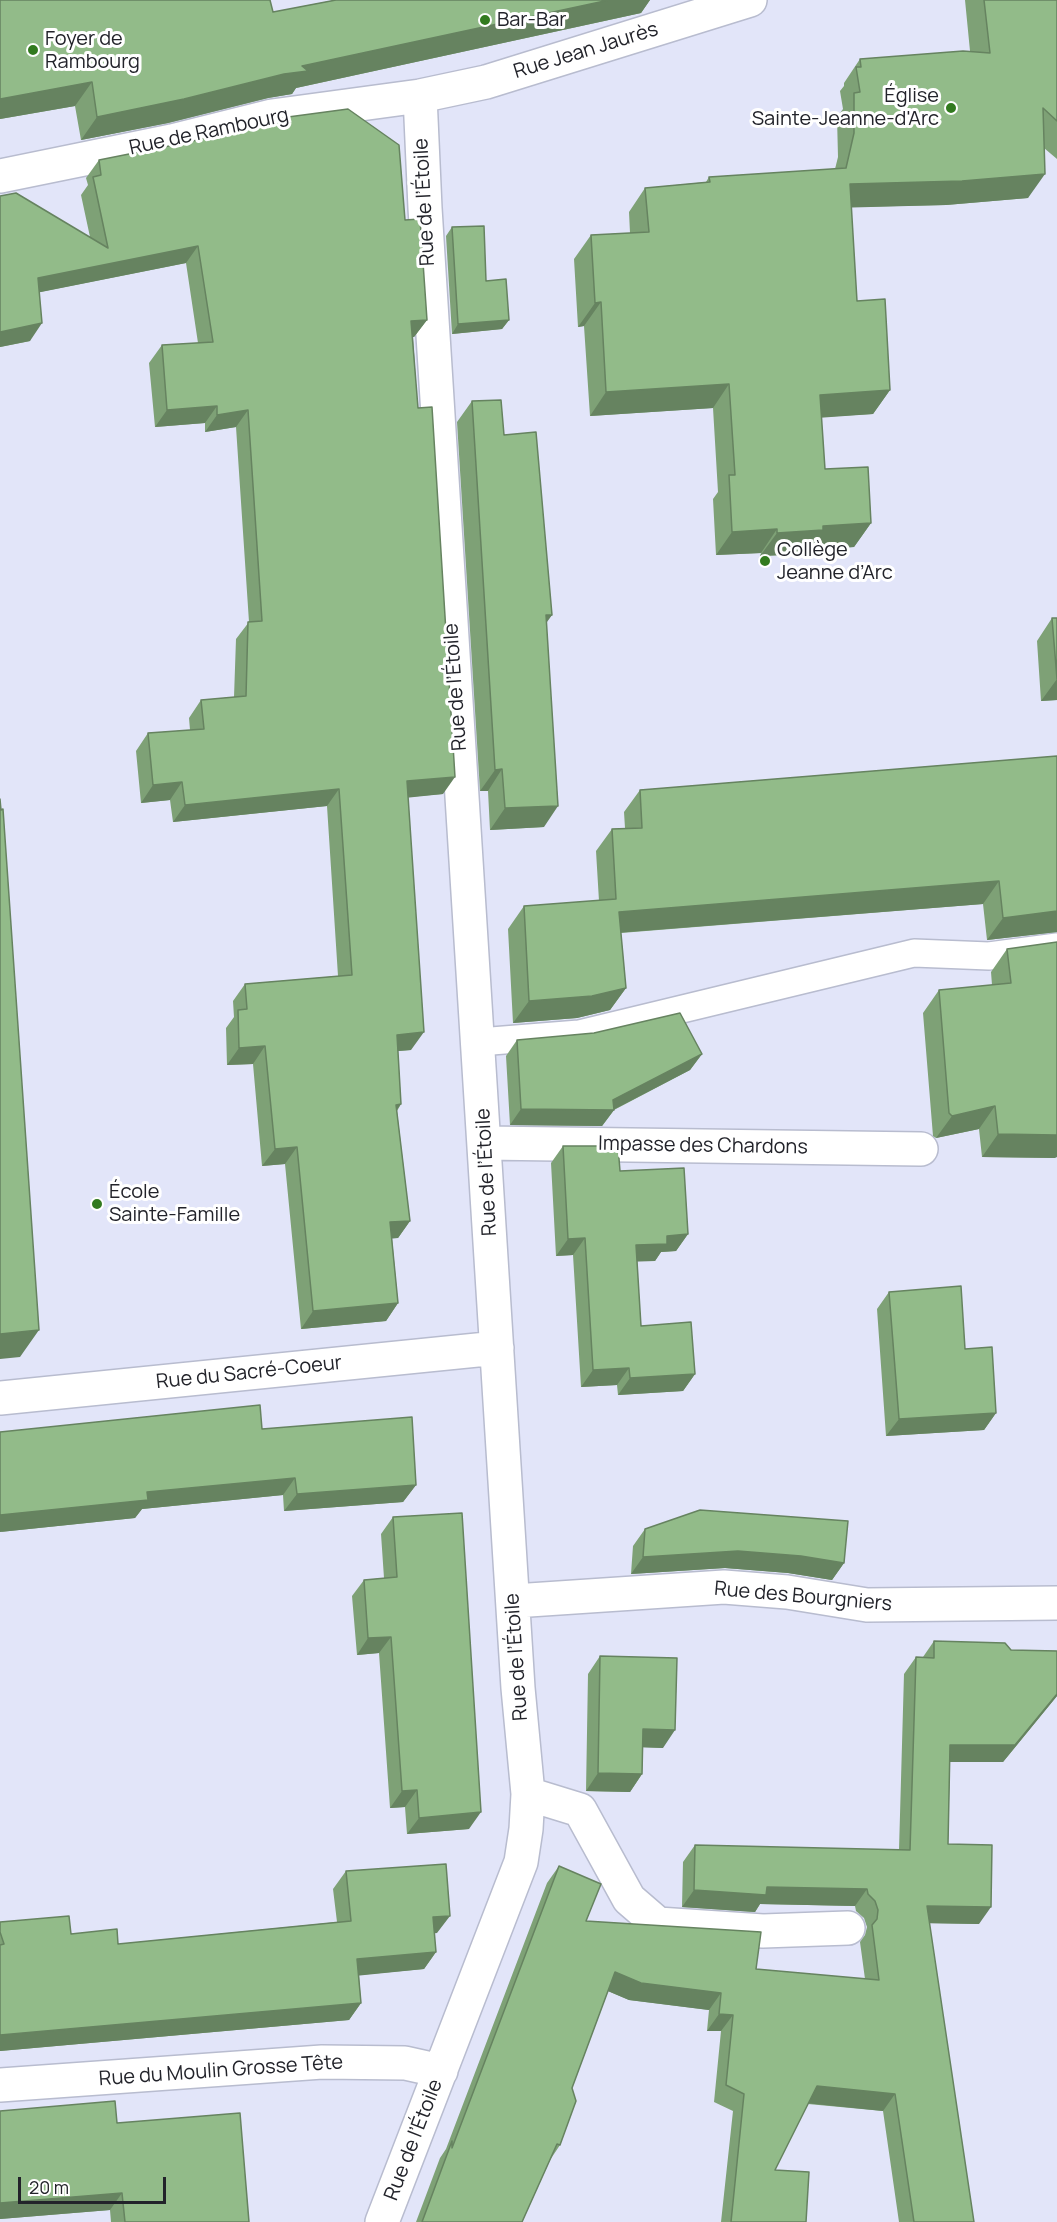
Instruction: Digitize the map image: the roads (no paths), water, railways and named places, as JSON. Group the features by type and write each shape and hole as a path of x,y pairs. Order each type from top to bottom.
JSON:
{"street":[{"name":"Rue Jean Jaurès","path":"420,96 486,82 700,17 746,0"},
{"name":"Rue de Rambourg","path":"0,176 172,141 272,116 420,96"},
{"name":"Rue de l’Étoile","path":"382,2222 521,1862 528,1794 518,1688 425,208 420,96"},
{"name":"Impasse des Chardons","path":"485,1143 921,1149"},
{"name":"Rue du Sacré-Coeur","path":"0,1398 497,1348"},
{"name":"Rue des Bourgniers","path":"514,1601 724,1587 787,1592 867,1605 1057,1603"},
{"path":"528,1794 580,1810 629,1899 658,1924 763,1931 848,1928"},
{"name":"Rue du Moulin Grosse Tête","path":"0,2085 322,2062 405,2063 441,2071"}],"lane":[{"path":"479,1042 579,1034 914,953 988,956 1057,947"}],"place":[{"name":"Bar-Bar","path":"485,20"},
{"name":"Foyer de Rambourg","path":"33,50"},
{"name":"Église Sainte-Jeanne-d'Arc","path":"951,108"},
{"name":"Collège Jeanne d’Arc","path":"765,561"},
{"name":"École Sainte-Famille","path":"97,1204"}]}
